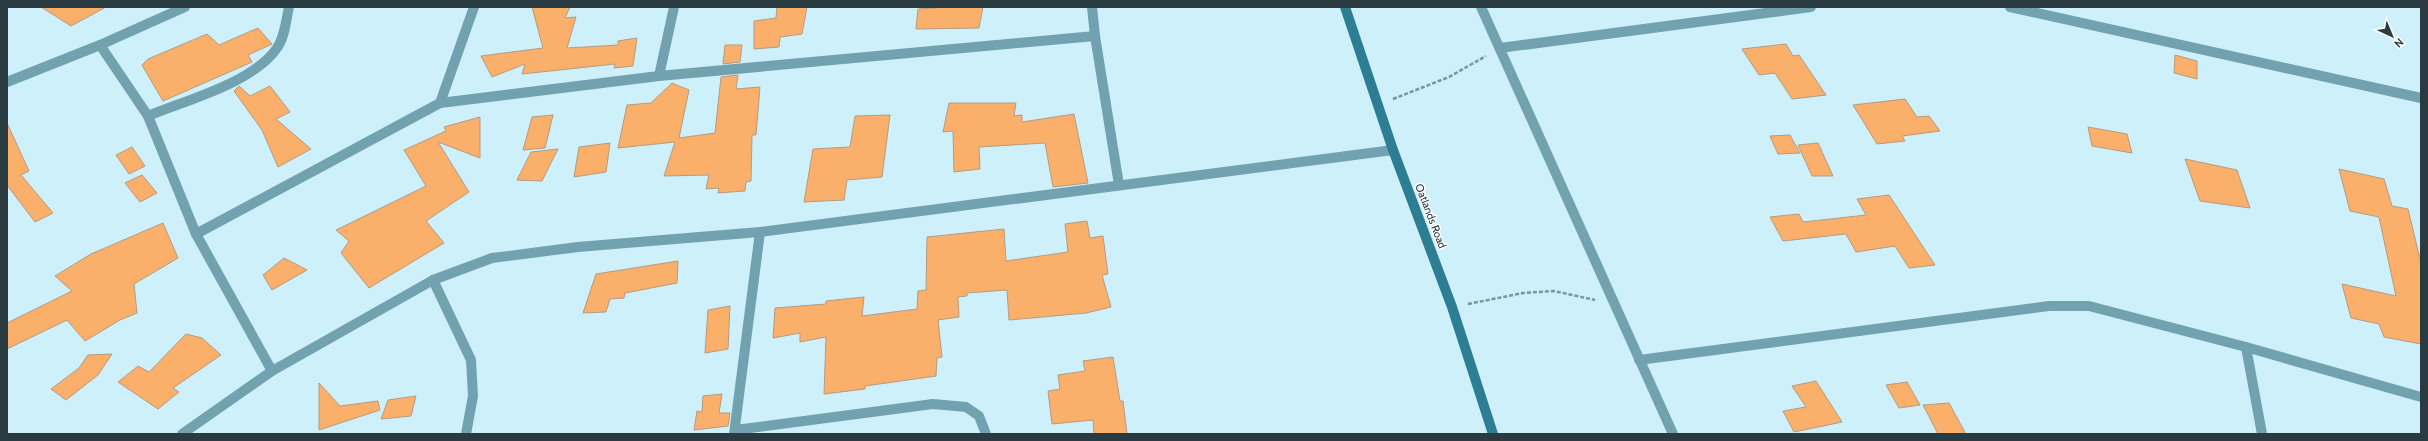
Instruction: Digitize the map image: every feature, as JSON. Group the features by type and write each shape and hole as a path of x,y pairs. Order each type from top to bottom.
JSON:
{"street":[{"path":"7,82 100,45 185,7"},
{"path":"148,116 246,74 268,59 278,47 290,7"},
{"path":"440,102 474,7"},
{"path":"659,76 674,7"},
{"path":"1092,7 1095,36 1120,185"},
{"name":"Oatlands Road","path":"1345,7 1379,104 1393,150 1452,307 1493,434"},
{"path":"1482,7 1673,434"},
{"path":"1500,48 1811,7"},
{"path":"2010,7 2421,98"},
{"path":"196,234 440,102 659,76 1095,36"},
{"path":"100,45 148,116 196,234 272,371"},
{"path":"182,434 272,371 433,280 492,258 578,247 760,232 1393,150"},
{"path":"760,232 735,432 933,404 966,407 979,416 986,434"},
{"path":"433,280 471,360 473,396 466,434"},
{"path":"1639,360 2049,306 2089,306 2246,347 2421,397"},
{"path":"2246,347 2262,434"}],"path":[{"path":"1379,104 1449,77 1500,48"},
{"path":"1452,307 1523,293 1554,291 1614,305"}],"building":[{"path":"41,7 106,7 71,26"},
{"path":"532,7 570,7 565,18 576,17 567,48 618,45 618,41 637,38 633,66 614,68 615,64 522,74 525,64 492,77 481,56 543,48"},
{"path":"777,7 807,7 802,34 780,37 779,47 754,49 754,21 776,18"},
{"path":"983,7 979,28 916,29 918,9"},
{"path":"258,28 272,44 248,55 252,62 163,101 142,65 148,59 207,34 219,45"},
{"path":"1786,44 1793,56 1799,55 1826,95 1792,99 1775,73 1759,75 1742,49"},
{"path":"725,45 742,45 740,62 723,64"},
{"path":"2175,55 2197,61 2197,79 2174,73"},
{"path":"738,75 736,89 760,87 756,135 752,135 751,181 746,182 745,191 718,193 719,188 706,189 709,175 664,176 675,142 618,148 627,105 651,103 672,83 689,90 679,138 715,133 721,77"},
{"path":"239,86 250,96 270,86 290,112 276,119 311,149 278,167 262,130 234,91"},
{"path":"1905,99 1917,117 1929,116 1940,131 1902,136 1905,141 1877,144 1853,105"},
{"path":"949,103 1016,103 1014,116 1022,115 1022,122 1074,114 1088,183 1053,187 1045,143 979,147 980,169 954,172 953,131 943,132"},
{"path":"553,115 545,148 523,150 532,117"},
{"path":"890,115 882,177 847,180 844,200 804,202 813,149 850,147 855,116"},
{"path":"480,117 480,158 438,142 469,192 426,221 444,243 369,288 341,253 349,241 336,230 426,186 404,150 446,131 444,127"},
{"path":"7,123 29,171 21,175 53,213 35,222 7,185"},
{"path":"2088,127 2127,134 2132,153 2092,146"},
{"path":"1790,135 1800,153 1778,154 1770,136"},
{"path":"610,143 606,172 574,177 579,147"},
{"path":"1818,143 1833,176 1812,176 1798,145"},
{"path":"132,147 145,166 129,174 116,155"},
{"path":"558,149 542,181 517,180 531,152"},
{"path":"2185,159 2237,170 2250,208 2200,201"},
{"path":"2339,169 2384,179 2392,206 2408,209 2421,263 2421,344 2384,337 2379,324 2351,318 2342,284 2396,296 2379,217 2350,211"},
{"path":"142,175 157,193 140,202 125,183"},
{"path":"1889,195 1935,265 1909,268 1895,246 1856,252 1846,234 1783,241 1770,217 1799,214 1803,222 1866,215 1857,199"},
{"path":"1087,221 1090,238 1103,236 1108,274 1102,275 1111,307 1086,313 1009,320 1007,290 967,293 967,296 958,297 959,317 938,320 942,357 937,358 936,376 865,386 865,389 824,394 826,337 800,342 800,333 773,338 775,308 826,304 826,301 864,297 862,316 917,309 918,291 926,290 927,237 1004,229 1006,261 1068,252 1065,224"},
{"path":"163,223 178,258 134,284 137,313 120,320 85,341 67,320 7,349 7,323 72,291 55,276 91,254"},
{"path":"284,258 307,270 272,290 263,275"},
{"path":"678,261 677,283 625,293 624,298 610,299 606,312 583,313 596,274"},
{"path":"730,306 728,349 705,353 708,310"},
{"path":"186,334 202,338 221,355 173,388 179,392 158,409 118,382 138,366 149,372"},
{"path":"112,354 98,375 66,400 51,389 79,368 88,355"},
{"path":"1113,357 1120,401 1123,401 1127,434 1094,434 1093,420 1052,424 1048,391 1060,389 1058,375 1085,371 1083,361"},
{"path":"1816,381 1842,422 1794,432 1783,411 1806,407 1792,386"},
{"path":"1907,382 1920,405 1899,408 1886,385"},
{"path":"319,383 340,406 378,401 380,410 319,430"},
{"path":"722,394 719,413 730,413 728,426 694,430 697,411 702,412 703,396"},
{"path":"416,396 411,416 381,419 388,400"},
{"path":"1949,403 1966,434 1938,434 1923,405"}]}
